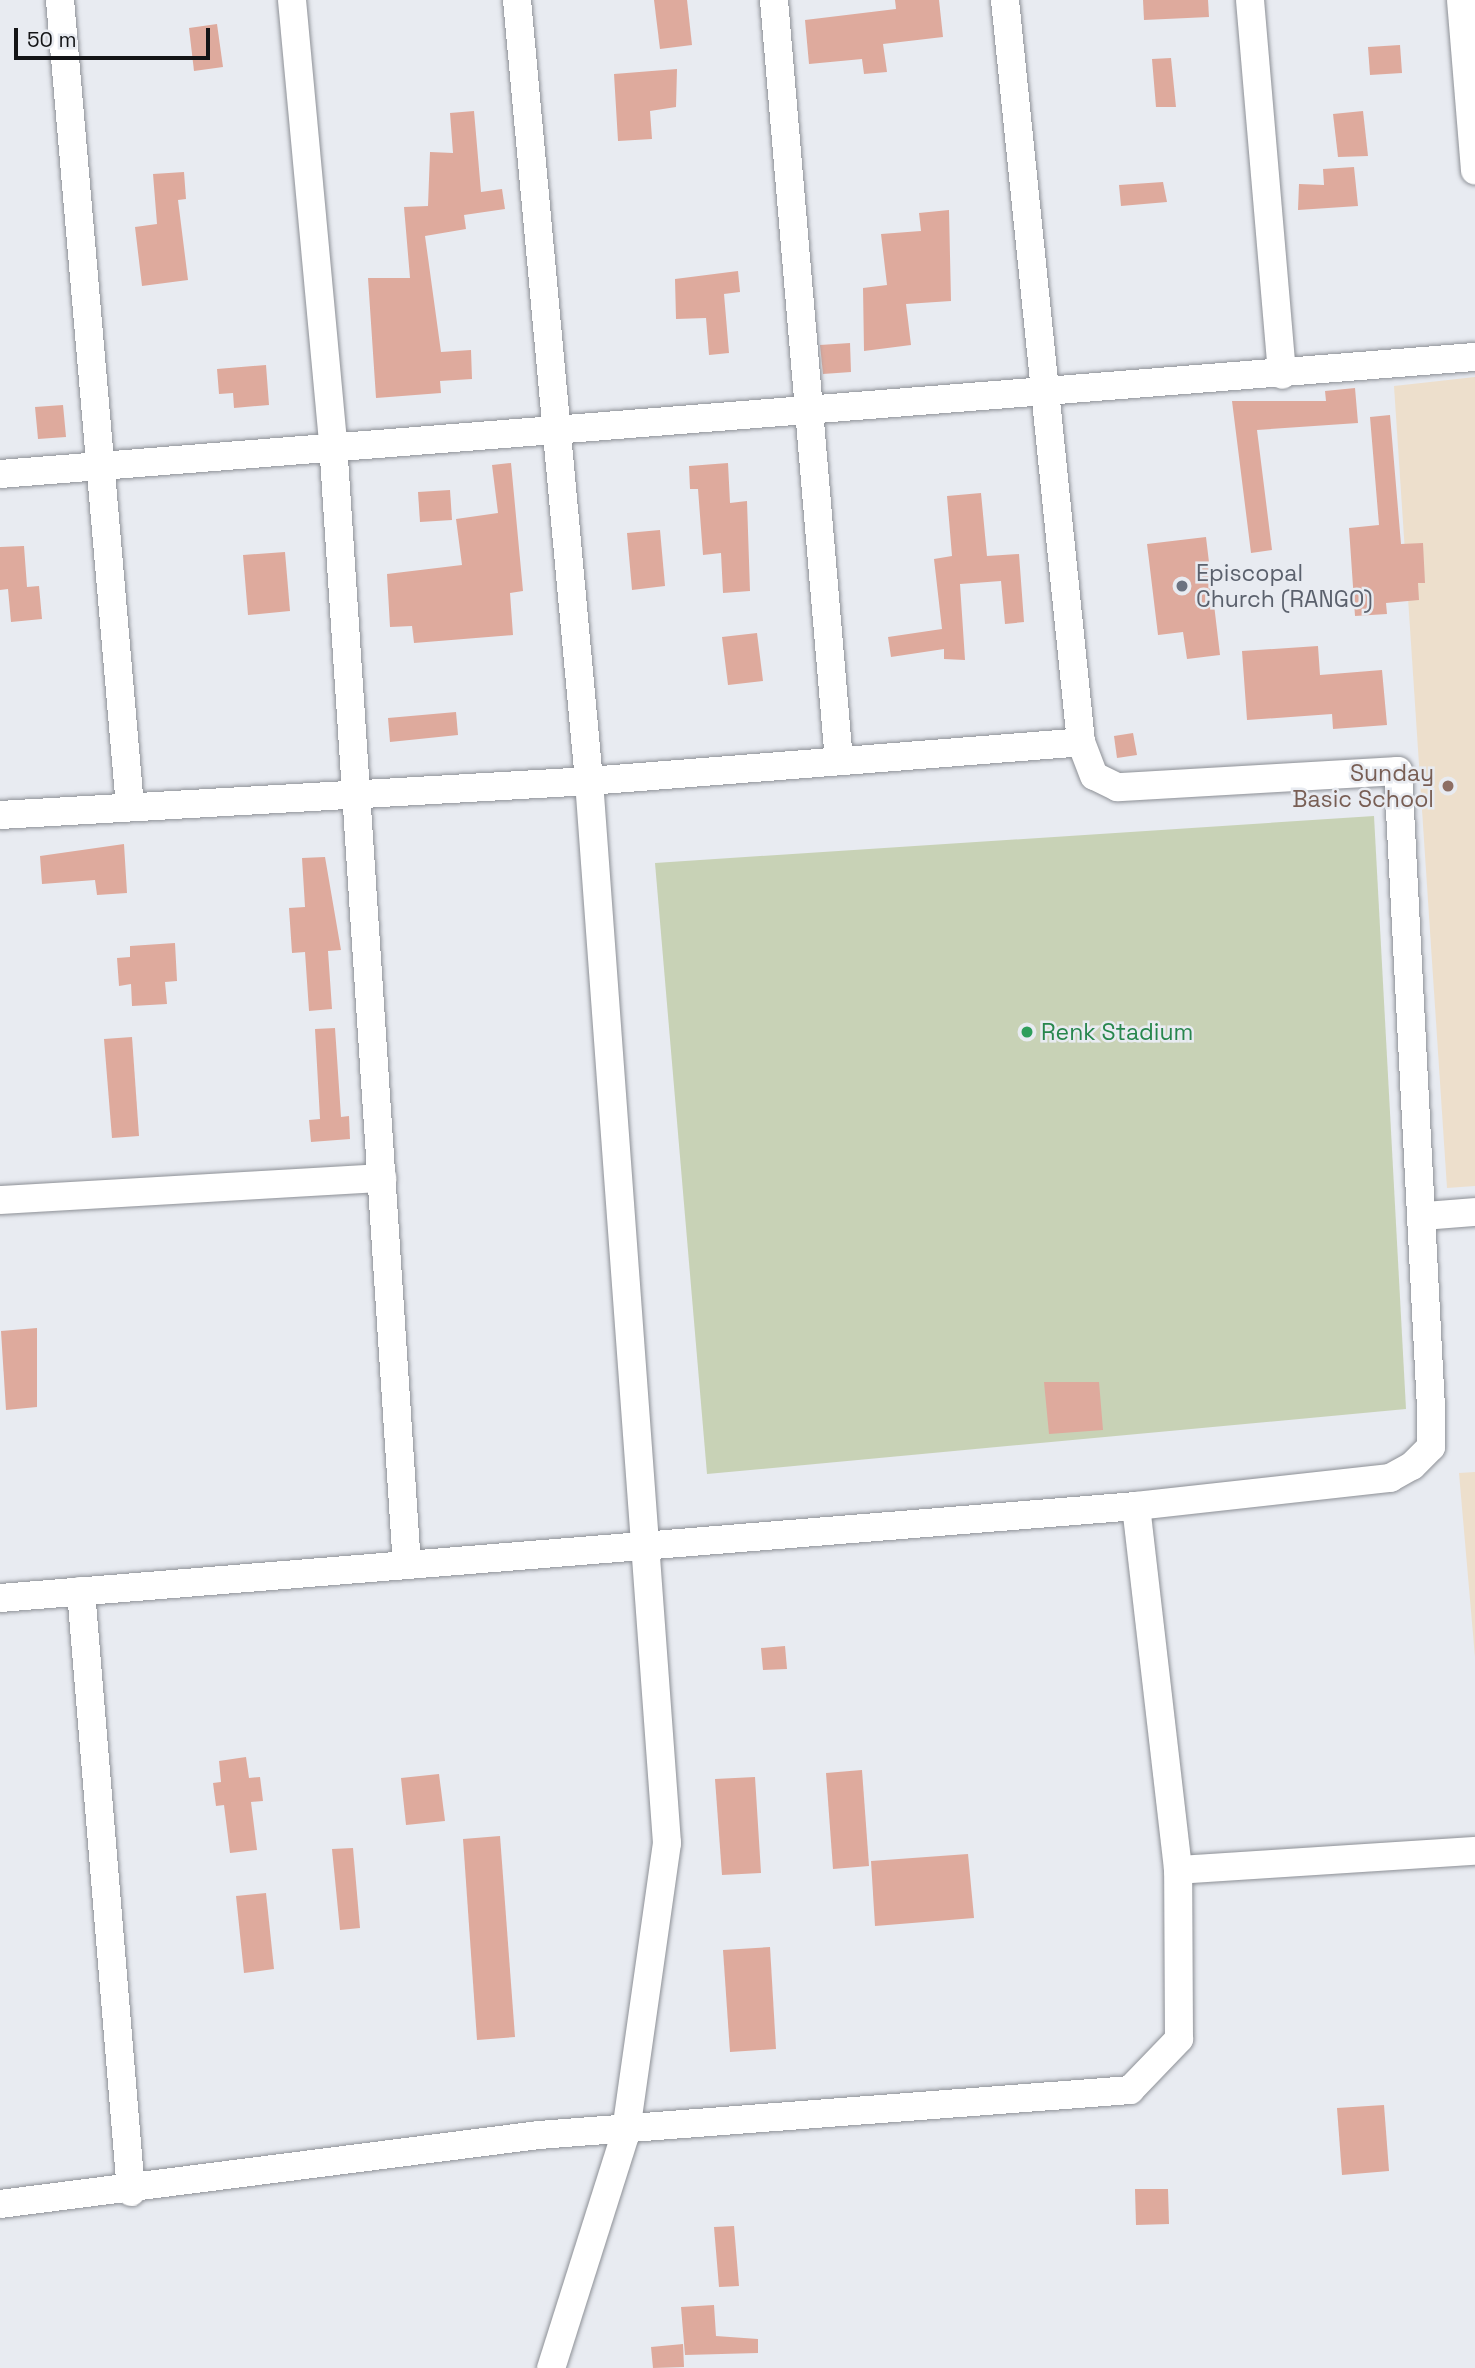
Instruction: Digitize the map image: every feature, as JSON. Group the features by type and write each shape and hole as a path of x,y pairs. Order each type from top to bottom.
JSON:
{"street":[{"path":"60,0 130,806"},
{"path":"292,0 333,443 407,1565"},
{"path":"517,0 554,426 589,781 667,1843 626,2132 551,2368"},
{"path":"774,0 839,761"},
{"path":"0,1598 1136,1506 1390,1478 1412,1466 1430,1447 1424,1216 1398,771 1117,787 1094,776 1081,742 1043,393 1005,0"},
{"path":"1250,0 1282,375"},
{"path":"1461,0 1475,170"},
{"path":"0,474 333,443 554,426 809,414 1475,357"},
{"path":"0,815 589,781 1081,742"},
{"path":"0,1200 383,1178"},
{"path":"1424,1216 1475,1212"},
{"path":"0,2204 131,2192 539,2135 626,2132 1129,2091 1179,2039 1178,1870 1136,1506"},
{"path":"81,1591 131,2192"},
{"path":"1178,1870 1475,1852"}],"shaded area":[{"name":"Sunday Basic School","path":"1475,377 1475,1186 1447,1188 1394,386"},
{"path":"1475,1472 1475,1657 1459,1473"}],"green space":[{"name":"Renk Stadium","path":"1374,816 1406,1409 707,1474 655,863"}],"building":[{"path":"654,0 687,0 692,45 660,49"},
{"path":"895,0 939,0 943,37 883,44 887,72 864,74 862,59 809,64 805,20 896,9"},
{"path":"1143,0 1208,0 1209,17 1144,20"},
{"path":"217,24 223,67 194,71 189,28"},
{"path":"1400,45 1402,73 1370,75 1368,47"},
{"path":"1171,58 1176,107 1156,107 1152,59"},
{"path":"677,69 676,107 650,111 652,139 618,141 614,74"},
{"path":"474,111 481,192 502,189 505,209 464,215 466,229 425,236 441,352 471,350 472,379 440,381 441,393 376,398 368,278 410,278 404,207 428,206 430,152 453,153 450,113"},
{"path":"1363,111 1368,156 1338,157 1333,114"},
{"path":"1354,167 1358,206 1298,210 1299,184 1324,185 1323,169"},
{"path":"184,172 186,199 178,200 188,280 142,286 135,227 157,224 153,174"},
{"path":"1163,182 1167,202 1121,206 1119,185"},
{"path":"949,210 951,301 906,304 911,345 864,351 863,288 887,285 881,234 921,231 919,213"},
{"path":"738,271 740,292 724,294 729,353 709,355 706,318 676,319 675,279"},
{"path":"850,343 851,372 823,374 820,345"},
{"path":"266,365 269,405 234,408 233,393 219,394 217,369"},
{"path":"1355,388 1358,423 1257,430 1272,550 1251,553 1232,401 1326,401 1325,391"},
{"path":"63,405 66,437 38,439 35,407"},
{"path":"1390,415 1401,544 1423,543 1425,583 1418,583 1419,600 1386,603 1387,614 1355,616 1349,528 1379,525 1370,417"},
{"path":"511,463 523,591 510,593 513,635 414,643 412,626 390,627 387,574 462,565 456,519 498,513 492,465"},
{"path":"728,463 730,503 747,501 750,591 723,593 721,553 703,555 698,489 690,489 689,466"},
{"path":"450,490 452,520 420,522 418,492"},
{"path":"981,493 987,556 1019,554 1024,622 1005,624 1001,581 960,584 965,660 944,659 944,649 891,657 888,637 942,629 934,559 952,556 947,496"},
{"path":"660,530 665,586 632,590 627,533"},
{"name":"Episcopal Church (RANGO)","path":"1206,537 1220,655 1187,659 1183,632 1158,635 1147,544"},
{"path":"24,546 27,587 39,586 42,619 11,622 8,589 0,590 0,547"},
{"path":"285,552 290,611 248,615 243,555"},
{"path":"757,633 763,681 728,685 722,637"},
{"path":"1318,646 1320,675 1382,670 1387,725 1333,729 1332,714 1247,720 1242,651"},
{"path":"456,712 458,735 390,742 388,718"},
{"path":"1133,733 1137,755 1117,758 1114,736"},
{"path":"124,844 127,893 97,895 95,880 42,884 40,856"},
{"path":"325,857 341,950 328,951 332,1009 309,1011 305,952 292,953 289,908 305,907 302,858"},
{"path":"175,943 177,981 165,982 167,1004 132,1006 131,984 119,986 117,958 130,957 130,946"},
{"path":"335,1028 341,1117 349,1116 350,1139 311,1142 309,1120 320,1119 315,1029"},
{"path":"132,1037 139,1136 112,1138 104,1039"},
{"path":"37,1328 37,1407 6,1410 1,1331"},
{"path":"1044,1382 1099,1382 1103,1430 1049,1434"},
{"path":"785,1646 787,1669 763,1670 761,1648"},
{"path":"246,1757 249,1778 260,1777 263,1801 251,1802 257,1850 230,1853 224,1805 216,1806 213,1783 221,1782 219,1761"},
{"path":"862,1770 869,1866 833,1869 826,1773"},
{"path":"439,1774 445,1821 406,1825 401,1778"},
{"path":"755,1777 761,1873 722,1875 715,1779"},
{"path":"500,1836 515,2037 477,2040 463,1839"},
{"path":"353,1848 360,1928 340,1930 332,1849"},
{"path":"968,1854 974,1918 875,1926 871,1861"},
{"path":"266,1893 274,1969 244,1973 236,1896"},
{"path":"770,1947 776,2049 730,2052 723,1950"},
{"path":"1384,2105 1389,2171 1342,2175 1337,2108"},
{"path":"1135,2189 1168,2189 1169,2224 1136,2225"},
{"path":"734,2226 739,2286 719,2287 714,2227"},
{"path":"714,2305 716,2336 758,2339 758,2353 685,2355 681,2307"},
{"path":"683,2344 684,2367 653,2368 651,2347"}],"place":[{"name":"Episcopal Church (RANGO)","path":"1182,586"},
{"name":"Sunday Basic School","path":"1448,786"},
{"name":"Renk Stadium","path":"1027,1032"}]}
